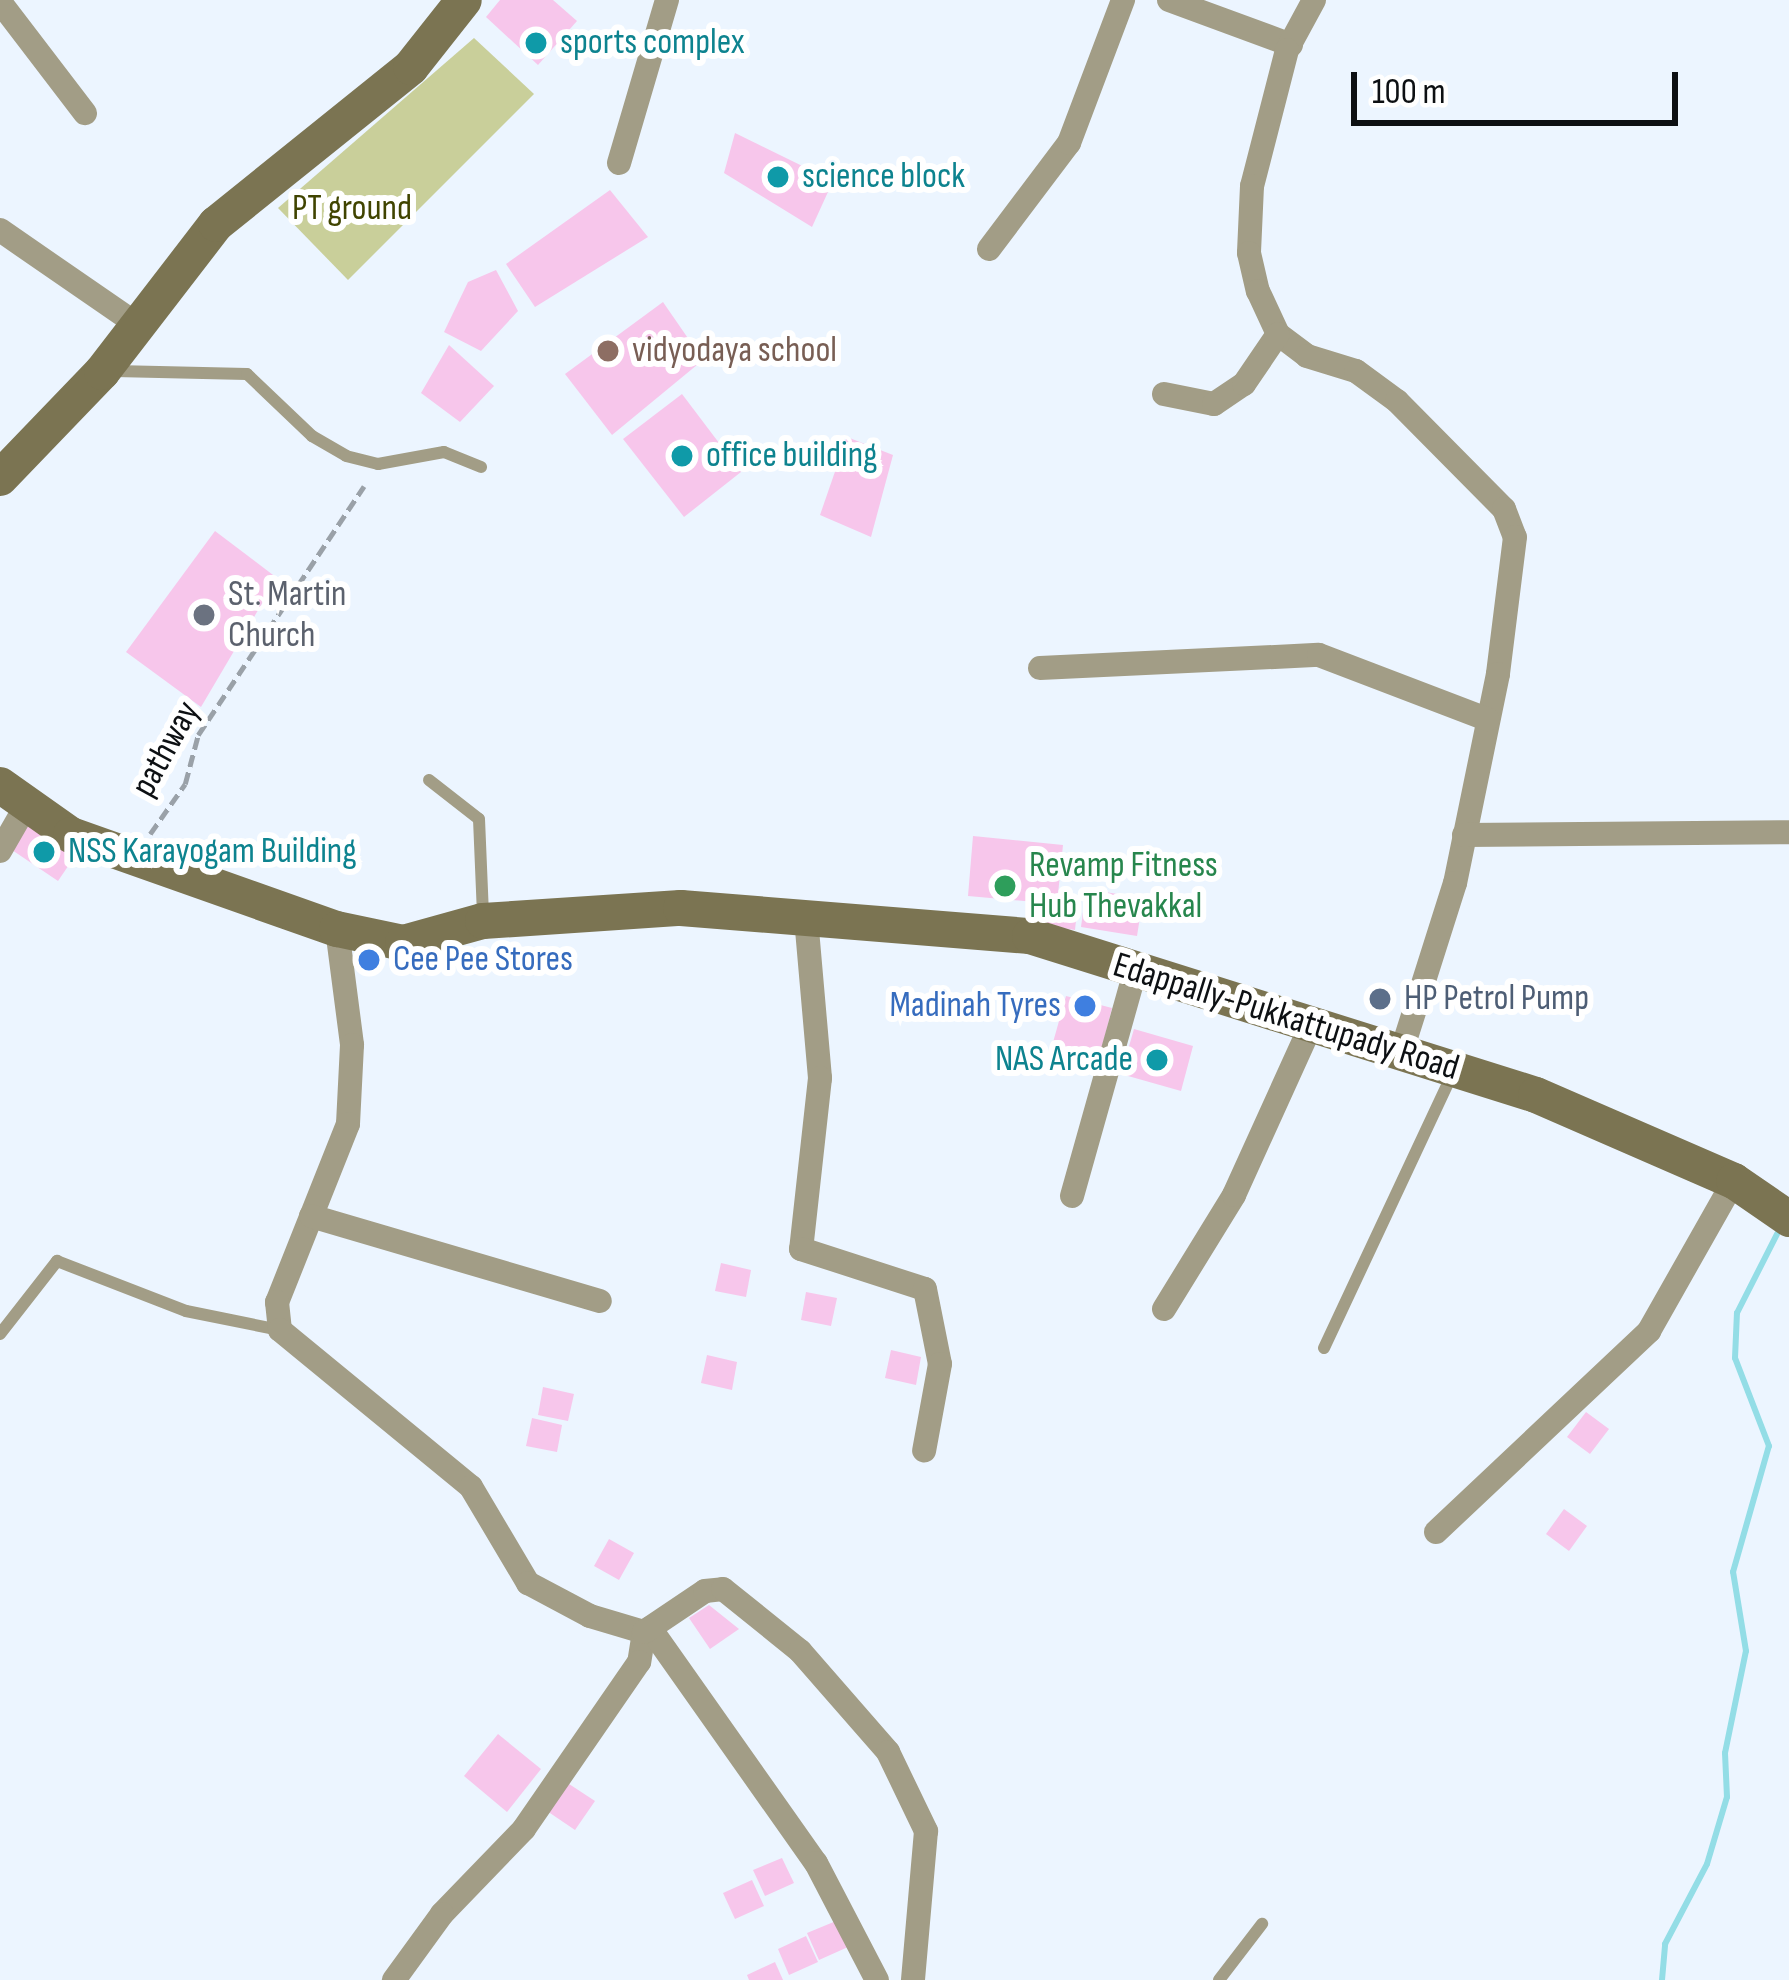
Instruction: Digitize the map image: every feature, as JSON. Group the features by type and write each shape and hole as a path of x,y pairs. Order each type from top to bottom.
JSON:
{"main road":[{"path":"0,478 102,372 216,224 398,79 464,0"},
{"name":"Edappally-Pukkattupady Road","path":"13,795 71,835 135,860 337,929 404,943 483,921 681,908 1030,936 1536,1095 1734,1181 1789,1219"}],"street":[{"path":"619,163 667,0"},
{"path":"988,249 1070,143 1123,0"},
{"path":"1168,0 1291,45"},
{"path":"1314,0 1291,45 1248,214 1258,291 1278,334 1307,356 1356,370 1397,401 1504,509 1515,537 1464,835 1400,1053"},
{"path":"0,2 85,113"},
{"path":"0,230 139,326"},
{"path":"1164,394 1214,404 1244,385 1278,334"},
{"path":"1040,668 1319,655 1487,719"},
{"path":"0,851 13,795"},
{"path":"1464,835 1789,832"},
{"path":"806,918 820,1078 801,1249 925,1289 940,1364 924,1451"},
{"path":"337,929 353,1085 348,1124 278,1302 280,1330 470,1487 528,1583 590,1616 647,1630 816,1863 877,1980"},
{"path":"1072,1196 1136,969"},
{"path":"1164,1309 1234,1195 1311,1025"},
{"path":"1436,1532 1649,1331 1734,1181"},
{"path":"311,1216 599,1300"},
{"path":"394,1980 442,1914 524,1828 639,1662 647,1630 705,1591 722,1589 800,1651 889,1752 926,1832 913,1980"}],"lane":[{"path":"102,372 247,374 312,436 346,456 378,464 444,452 481,466"},
{"path":"429,780 479,819 483,921"},
{"path":"1324,1348 1454,1070"},
{"path":"0,1334 57,1261 186,1311 280,1330"},
{"path":"1219,1980 1262,1924"}],"path":[{"name":"pathway","path":"135,860 185,784 198,735 364,486"}],"green space":[{"name":"PT ground","path":"474,38 534,94 348,280 278,208"}],"building":[{"name":"sports complex","path":"500,0 553,0 577,21 538,65 486,17"},
{"name":"science block","path":"735,133 833,181 812,227 724,173"},
{"path":"610,190 648,237 535,307 506,264"},
{"path":"496,270 518,311 481,351 444,332 468,282"},
{"path":"663,302 703,360 612,435 565,374"},
{"path":"449,345 494,386 460,422 421,393"},
{"name":"office building","path":"682,394 741,472 684,517 623,439"},
{"path":"847,437 893,455 871,537 820,515"},
{"name":"St. Martin Church","path":"215,531 277,578 201,707 126,652"},
{"name":"NSS Karayogam Building","path":"30,822 77,853 58,881 12,850"},
{"path":"973,836 1063,845 1057,904 968,896"},
{"path":"1086,889 1143,898 1137,936 1081,927"},
{"path":"1048,906 1077,911 1075,930 1045,925"},
{"path":"1066,996 1112,1008 1099,1059 1052,1046"},
{"name":"NAS Arcade","path":"1134,1029 1193,1046 1181,1091 1121,1074"},
{"path":"721,1263 751,1270 746,1297 715,1291"},
{"path":"806,1292 837,1298 831,1326 801,1320"},
{"path":"891,1350 921,1357 916,1385 885,1378"},
{"path":"707,1355 737,1362 732,1390 701,1383"},
{"path":"543,1387 574,1394 568,1421 538,1415"},
{"path":"1586,1412 1609,1429 1590,1454 1567,1437"},
{"path":"532,1418 562,1425 557,1452 526,1446"},
{"path":"1564,1509 1587,1526 1569,1551 1546,1534"},
{"path":"609,1539 634,1553 619,1580 594,1566"},
{"path":"709,1605 739,1629 710,1649 689,1618"},
{"path":"498,1734 541,1769 507,1812 464,1776"},
{"path":"566,1782 595,1801 575,1830 547,1811"},
{"path":"782,1858 794,1883 765,1896 753,1870"},
{"path":"752,1880 764,1906 735,1919 723,1893"},
{"path":"836,1921 848,1947 819,1960 807,1933"},
{"path":"806,1936 818,1962 789,1975 778,1949"},
{"path":"775,1962 783,1980 749,1980 747,1975"}],"waterway":[{"path":"1662,1980 1665,1944 1707,1864 1727,1797 1725,1753 1746,1651 1733,1572 1769,1446 1735,1358 1737,1313 1777,1234"}],"place":[{"name":"sports complex","path":"536,43"},
{"name":"science block","path":"778,177"},
{"name":"vidyodaya school","path":"608,351"},
{"name":"office building","path":"682,456"},
{"name":"St. Martin Church","path":"204,615"},
{"name":"NSS Karayogam Building","path":"44,852"},
{"name":"Revamp Fitness Hub Thevakkal","path":"1005,886"},
{"name":"Cee Pee Stores","path":"369,960"},
{"name":"HP Petrol Pump","path":"1380,999"},
{"name":"Madinah Tyres","path":"1085,1006"},
{"name":"NAS Arcade","path":"1157,1060"}]}
